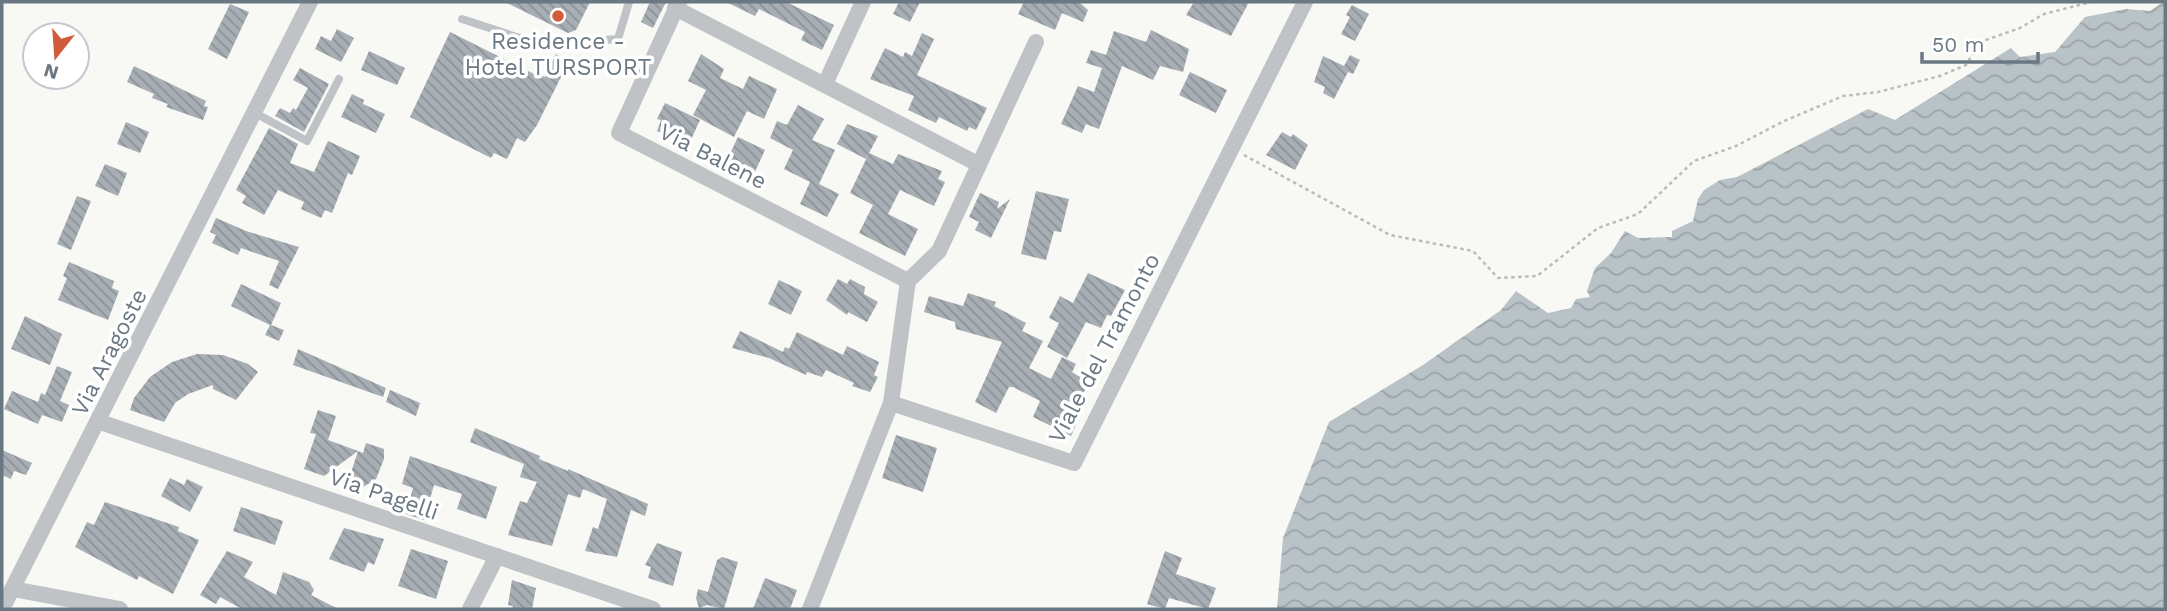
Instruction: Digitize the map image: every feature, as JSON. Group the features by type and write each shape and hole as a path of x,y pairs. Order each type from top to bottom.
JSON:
{"street":[{"name":"Via Aragoste","path":"2,609 100,422 310,2"},
{"path":"825,84 863,2"},
{"name":"Viale del Tramonto","path":"891,403 1074,463 1305,2"},
{"name":"Via Balene","path":"908,281 619,133 677,5 978,164"},
{"path":"810,609 891,403 908,281 939,251 1036,42"},
{"name":"Via Pagelli","path":"100,422 653,609"},
{"path":"470,609 497,556"},
{"path":"13,589 120,609"}],"lane":[{"path":"462,19 541,44 618,38 629,2"},
{"path":"254,113 307,141 339,79"}],"path":[{"path":"1232,148 1390,234 1473,251 1498,278 1537,276 1598,228 1638,214 1694,161 1736,146 1782,122 1843,96 1878,92 1940,76 1966,65 1980,42 2020,28 2044,14 2091,2"}],"water":[{"path":"2163,2 2165,609 1277,609 1283,538 1329,422 1423,365 1501,310 1516,291 1548,313 1571,308 1576,299 1590,297 1587,291 1595,268 1611,253 1625,231 1638,238 1672,237 1672,231 1693,221 1698,199 1704,190 1720,180 1737,177 1868,109 1895,120 2011,48 2020,57 2055,52 2085,17 2126,9 2150,11"}],"building":[{"name":"Residence - Hotel TURSPORT","path":"505,2 590,2 576,30 568,33"},
{"path":"650,2 666,2 653,28 641,22"},
{"path":"726,2 786,2 834,25 822,50 801,40 805,32 759,9 755,16"},
{"path":"899,2 920,2 910,22 893,14"},
{"path":"1024,2 1079,2 1088,10 1083,22 1062,13 1055,30 1018,14"},
{"path":"1194,2 1249,2 1231,36 1186,15"},
{"path":"230,4 249,12 227,59 208,49"},
{"path":"1352,5 1369,14 1355,41 1341,34 1350,17 1346,15"},
{"path":"337,29 354,38 341,62 315,49 321,36 331,41"},
{"path":"1151,30 1189,49 1183,72 1160,66 1153,80 1122,66 1099,129 1086,124 1082,133 1061,124 1078,86 1094,92 1102,68 1086,63 1091,50 1106,55 1114,31 1146,42"},
{"path":"450,32 545,77 556,54 569,61 537,125 525,142 517,138 507,159 494,153 491,158 410,117"},
{"path":"922,33 934,39 917,75 987,108 976,130 969,127 967,131 939,117 936,123 908,110 914,96 870,79 885,48 903,57 905,52 912,56"},
{"path":"369,51 405,68 397,85 361,70"},
{"path":"701,54 724,69 720,78 743,89 749,76 777,89 764,119 747,111 734,137 693,115 706,90 688,81"},
{"path":"1350,55 1360,60 1353,74 1348,72 1334,99 1323,93 1325,87 1314,82 1323,56 1344,66"},
{"path":"134,66 206,101 204,106 208,107 203,120 166,107 168,104 152,98 154,94 127,82"},
{"path":"300,68 329,84 304,132 275,116 280,108 290,113 293,108 296,110 308,88 293,80"},
{"path":"1190,72 1227,90 1216,113 1179,95"},
{"path":"352,94 364,100 363,104 385,114 376,133 341,117"},
{"path":"665,103 700,120 688,146 657,131 661,120 657,119"},
{"path":"798,105 824,119 812,140 835,150 819,184 839,194 827,217 800,204 810,182 784,169 793,150 770,138 777,121 787,125"},
{"path":"126,122 149,132 140,153 117,144"},
{"path":"847,124 878,136 866,159 837,144"},
{"path":"269,128 298,144 290,163 314,172 328,141 360,156 352,175 348,173 332,213 325,210 321,218 301,209 304,202 278,190 264,215 242,203 246,196 236,190"},
{"path":"1282,132 1291,137 1293,134 1308,145 1295,170 1266,155"},
{"path":"738,137 765,150 752,178 743,173 741,177 723,168"},
{"path":"869,153 893,164 898,154 942,171 938,179 945,182 934,206 900,190 888,214 918,229 905,256 859,233 873,205 850,193"},
{"path":"105,164 127,173 118,196 95,186"},
{"path":"1036,191 1069,199 1061,232 1054,231 1046,260 1021,254"},
{"path":"980,193 999,202 997,209 1010,199 991,238 975,230 979,222 969,217"},
{"path":"77,196 91,201 71,250 57,244"},
{"path":"216,218 246,231 299,247 278,289 269,285 279,261 241,248 238,255 212,243 216,235 210,232"},
{"path":"69,262 114,281 112,288 119,291 108,320 58,300 67,278 63,276"},
{"path":"1088,273 1125,290 1101,328 1086,322 1067,358 1047,347 1059,323 1049,318 1060,296 1073,303"},
{"path":"838,279 847,284 850,279 865,287 864,294 878,302 867,322 848,312 847,315 826,300"},
{"path":"779,280 802,291 791,315 768,304"},
{"path":"241,284 281,303 271,325 284,330 279,341 265,335 270,325 231,306"},
{"path":"968,293 996,302 994,306 1026,323 1022,331 1043,341 1029,368 1051,379 1062,357 1076,364 1072,372 1088,382 1075,414 1080,416 1071,436 1033,417 1040,401 1013,387 1009,387 996,413 975,402 1002,342 956,329 955,322 924,312 929,296 963,306"},
{"path":"25,316 62,334 50,365 11,349"},
{"path":"740,331 783,352 785,347 789,349 797,332 843,355 847,346 879,362 874,375 878,377 870,392 852,386 854,383 826,370 822,377 807,372 806,375 769,358 732,348"},
{"path":"298,349 386,388 383,397 293,365"},
{"path":"197,354 223,355 248,364 258,372 236,400 213,389 213,385 188,394 175,403 164,422 130,410 134,398 150,377 172,362"},
{"path":"57,366 72,372 60,401 69,405 62,422 42,415 38,424 4,409 12,391 38,402 41,393 45,395"},
{"path":"390,390 420,403 416,416 386,402"},
{"path":"318,410 336,416 328,440 358,451 324,476 304,469 316,434 310,433"},
{"path":"475,428 540,456 539,459 648,504 645,516 631,510 617,557 585,551 593,527 598,529 607,499 583,489 580,498 568,494 552,546 508,535 520,501 527,503 537,482 520,477 524,464 470,442"},
{"path":"896,435 937,448 923,492 882,478"},
{"path":"366,443 384,449 384,459 376,479 363,487 348,482 358,451 363,453"},
{"path":"2,450 32,463 26,475 14,471 11,479 2,475"},
{"path":"410,456 497,487 486,519 457,509 462,494 434,485 424,520 399,512 407,509 413,488 402,484"},
{"path":"170,478 184,485 187,479 203,487 190,512 161,496"},
{"path":"105,502 179,527 178,531 199,540 173,594 139,576 137,580 75,547 87,522 94,525"},
{"path":"241,507 283,521 275,545 233,531"},
{"path":"344,528 384,539 374,565 368,562 364,572 329,559"},
{"path":"657,543 682,552 673,586 648,578 651,567 645,565"},
{"path":"411,549 448,561 436,599 398,586"},
{"path":"227,551 253,562 244,577 276,595 283,572 309,582 314,590 311,595 338,609 242,609 220,597 216,604 200,595"},
{"path":"1165,551 1182,558 1176,574 1216,588 1208,609 1169,598 1165,609 1147,604"},
{"path":"722,557 738,562 724,609 707,605 699,608 696,598 698,589 708,592 717,560"},
{"path":"765,578 797,590 790,609 753,609"},
{"path":"512,580 536,588 532,609 512,609 513,606 508,605"}],"place":[{"name":"Residence - Hotel TURSPORT","path":"558,16"}]}
